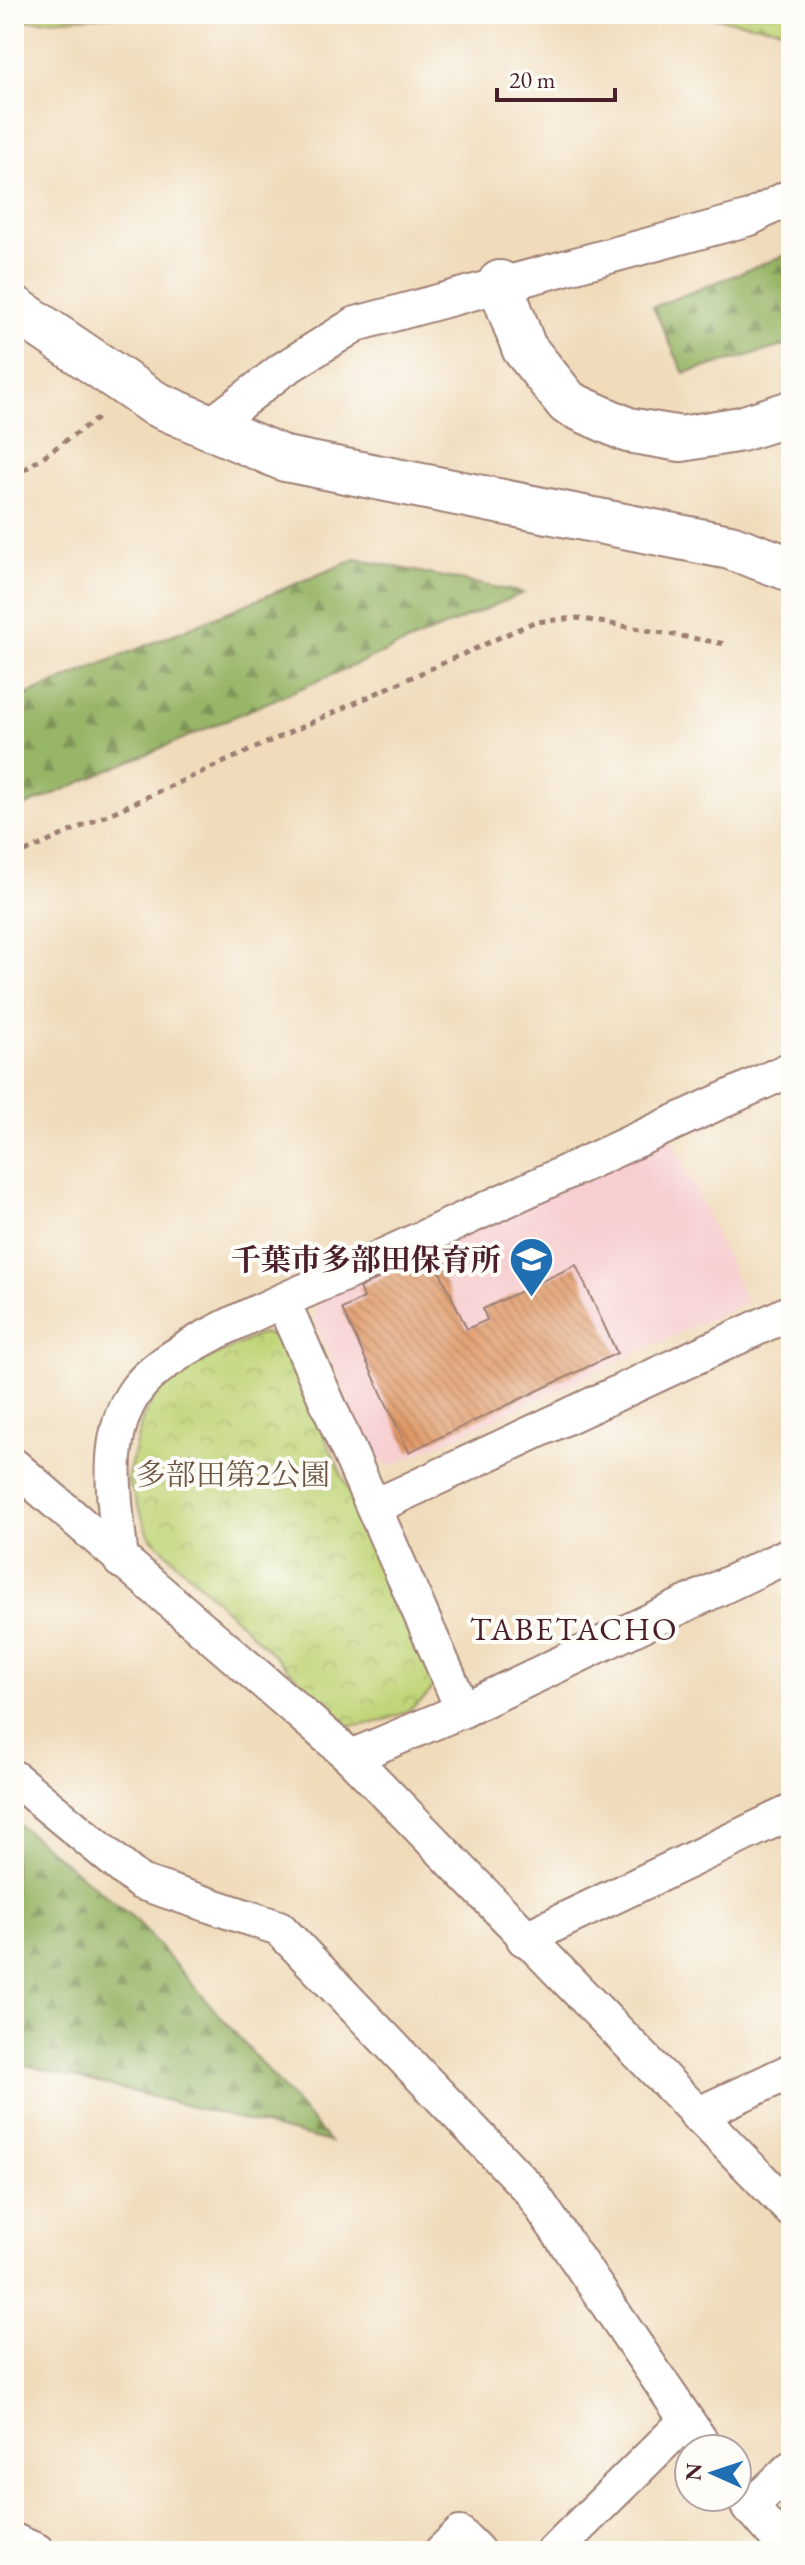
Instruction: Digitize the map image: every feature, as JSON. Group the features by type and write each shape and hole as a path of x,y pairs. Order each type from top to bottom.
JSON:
{"street":[{"path":"207,428 282,370 356,324 750,218 791,196"},
{"path":"500,283 524,348 568,403 628,430 681,439 741,429 791,413"},
{"path":"14,308 136,391 207,428 285,459 730,547 791,569"},
{"path":"121,1561 112,1466 119,1429 134,1392 159,1364 283,1302 791,1069"},
{"path":"283,1302 463,1710"},
{"path":"374,1507 791,1312"},
{"path":"14,1466 351,1757 524,1939 791,2210"},
{"path":"351,1757 463,1710 791,1554"},
{"path":"14,1778 140,1882 279,1928 530,2190 695,2433"},
{"path":"524,1939 791,1812"},
{"path":"697,2115 791,2071"},
{"path":"554,2551 686,2421"},
{"path":"753,2493 791,2468"},
{"path":"753,2511 789,2551"},
{"path":"442,2551 460,2534 477,2551"},
{"path":"14,2541 37,2551"}],"path":[{"path":"14,477 136,391"},
{"path":"14,857 534,622 577,618 726,644"}],"shaded area":[{"name":"千葉市多部田保育所","path":"668,1130 747,1302 392,1466 373,1458 314,1319 319,1297"}],"green space":[{"path":"27,14 141,14 28,21"},
{"path":"690,14 791,14 791,30"},
{"path":"791,253 791,344 684,373 653,307"},
{"path":"356,559 523,593 14,811 14,700"},
{"name":"多部田第2公園","path":"262,1333 281,1338 435,1685 418,1703 397,1716 348,1726 150,1537 127,1479 143,1417 160,1390 186,1370"},
{"path":"14,1821 137,1921 330,2142 14,2062"}],"building":[{"path":"431,1253 467,1329 487,1320 483,1309 576,1265 617,1353 409,1452 342,1309 364,1298 359,1288"}],"place":[{"name":"千葉市多部田保育所","path":"532,1299"}],"district":[{"name":"TABETACHO","path":"574,1629"}]}
